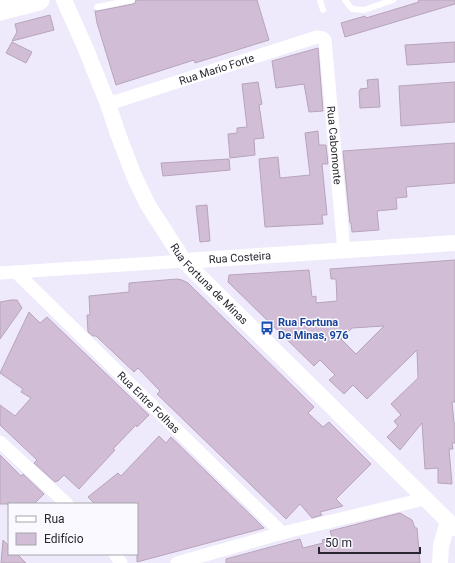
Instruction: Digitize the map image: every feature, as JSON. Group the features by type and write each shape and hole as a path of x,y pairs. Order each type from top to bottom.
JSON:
{"highway":[{"path":"0,10 39,0"}],"street":[{"name":"Rua Fortuna de Minas","path":"64,0 108,104 134,176 148,205 184,261 424,499 453,520"},
{"name":"Rua Mario Forte","path":"108,104 317,37 321,37 324,40"},
{"name":"Rua Cabomonte","path":"324,40 344,251"},
{"name":"Rua Costeira","path":"0,273 344,251 455,242"},
{"name":"Rua Entre Folhas","path":"16,272 282,533"},
{"path":"0,442 66,503"},
{"path":"177,563 282,533 424,499"},
{"path":"440,563 441,546 453,520"}],"lane":[{"path":"97,7 132,0"},
{"path":"320,0 323,10"},
{"path":"345,0 352,9 364,10 393,0"}],"building":[{"path":"136,0 257,0 269,40 195,63 194,60 116,85 97,23 95,11 133,4"},
{"path":"418,0 455,0 455,4 345,37 341,23 365,16 366,18 419,2"},
{"path":"50,15 54,30 12,41 17,32 15,24"},
{"path":"12,42 32,52 26,63 6,53"},
{"path":"455,42 455,62 407,65 405,45"},
{"path":"318,48 323,111 309,112 304,84 276,88 272,61"},
{"path":"378,79 380,107 360,108 360,89 368,88 367,80"},
{"path":"258,82 262,104 259,105 264,138 254,139 255,155 230,158 228,134 237,133 237,128 247,127 242,84"},
{"path":"455,82 455,122 401,126 399,86"},
{"path":"318,131 319,145 326,145 328,164 322,164 327,215 322,215 323,224 265,227 259,159 278,157 280,178 310,175 305,133"},
{"path":"455,143 455,183 406,187 407,197 396,198 397,209 377,211 379,230 352,232 343,151"},
{"path":"229,159 230,170 163,176 161,163"},
{"path":"207,205 210,241 200,242 196,206"},
{"path":"455,260 455,402 452,402 455,423 455,443 452,443 453,449 449,449 452,484 438,483 438,468 425,469 422,423 400,450 387,437 398,426 394,421 401,415 391,404 418,378 417,350 367,399 353,385 344,394 329,380 335,375 320,360 314,366 228,282 229,275 309,270 312,297 316,296 316,303 337,301 336,279 331,279 330,269","holes":["384,326 356,354 341,339 352,328"]},
{"path":"177,279 188,283 314,407 308,413 323,427 329,422 371,464 336,499 343,506 320,512 322,515 312,518 300,504 286,519 157,394 160,391 138,368 134,372 96,336 93,336 88,332 87,315 90,315 89,296 129,292 129,283"},
{"path":"17,300 22,308 0,339 0,302"},
{"path":"29,312 40,323 47,317 149,415 137,427 136,425 113,449 115,450 79,489 64,475 55,482 34,463 37,460 0,425 0,405 15,416 31,398 21,392 23,389 0,373"},
{"path":"159,436 166,443 171,437 264,528 137,562 138,503 94,503 88,497 118,473 121,476"},
{"path":"0,455 21,476 23,474 44,494 35,503 0,504"},
{"path":"400,513 412,520 415,528 417,528 420,563 226,563 226,559 300,539 303,548 323,543 322,540 332,537 330,531"},
{"path":"3,540 8,545 8,555 18,555 26,563 1,563"}],"place":[{"name":"Rua Fortuna De Minas, 976","path":"267,328"}]}
